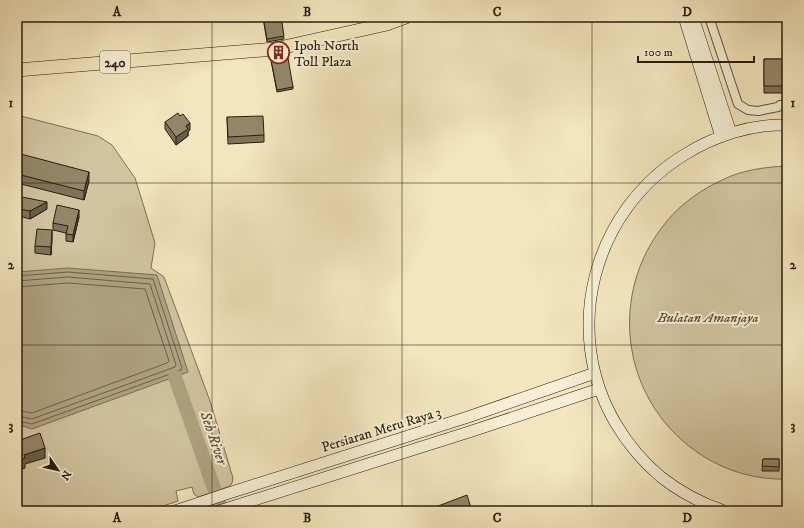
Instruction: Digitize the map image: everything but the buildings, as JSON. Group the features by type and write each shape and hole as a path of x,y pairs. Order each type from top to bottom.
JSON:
{"main road":[{"name":"240","path":"17,70 275,49 387,24 406,17"}],"street":[{"path":"684,17 726,135"},
{"path":"693,17 726,135"},
{"path":"709,17 738,104 748,110 758,111 784,105"},
{"path":"724,511 707,505 683,492 661,477 641,458 624,437 610,414 599,389 591,356 589,339 588,322 594,277 603,250 615,225 631,201 650,181 671,163 695,148 726,135 750,129 787,125"},
{"name":"Persiaran Meru Raya 3","path":"175,511 468,417 595,373"},
{"name":"Persiaran Meru Raya 3","path":"219,511 472,432 599,389"}],"green space":[{"path":"17,115 98,136 112,145 135,178 155,243 151,268 164,277 210,401 233,478 230,486 198,497 194,494 192,487 176,491 178,501 148,511 17,511"},
{"name":"Bulatan Amanjaya","path":"787,166 787,479 776,479 744,474 713,462 703,456 676,434 654,408 640,379 631,347 630,314 635,282 647,250 667,221 679,208 699,193 730,177 754,170"}],"water":[{"path":"68,268 157,275 188,372 32,429 17,424 17,272"}],"waterway":[{"name":"Seh River","path":"175,377 222,511"}],"place":[{"name":"Ipoh North Toll Plaza","path":"278,53"}]}
